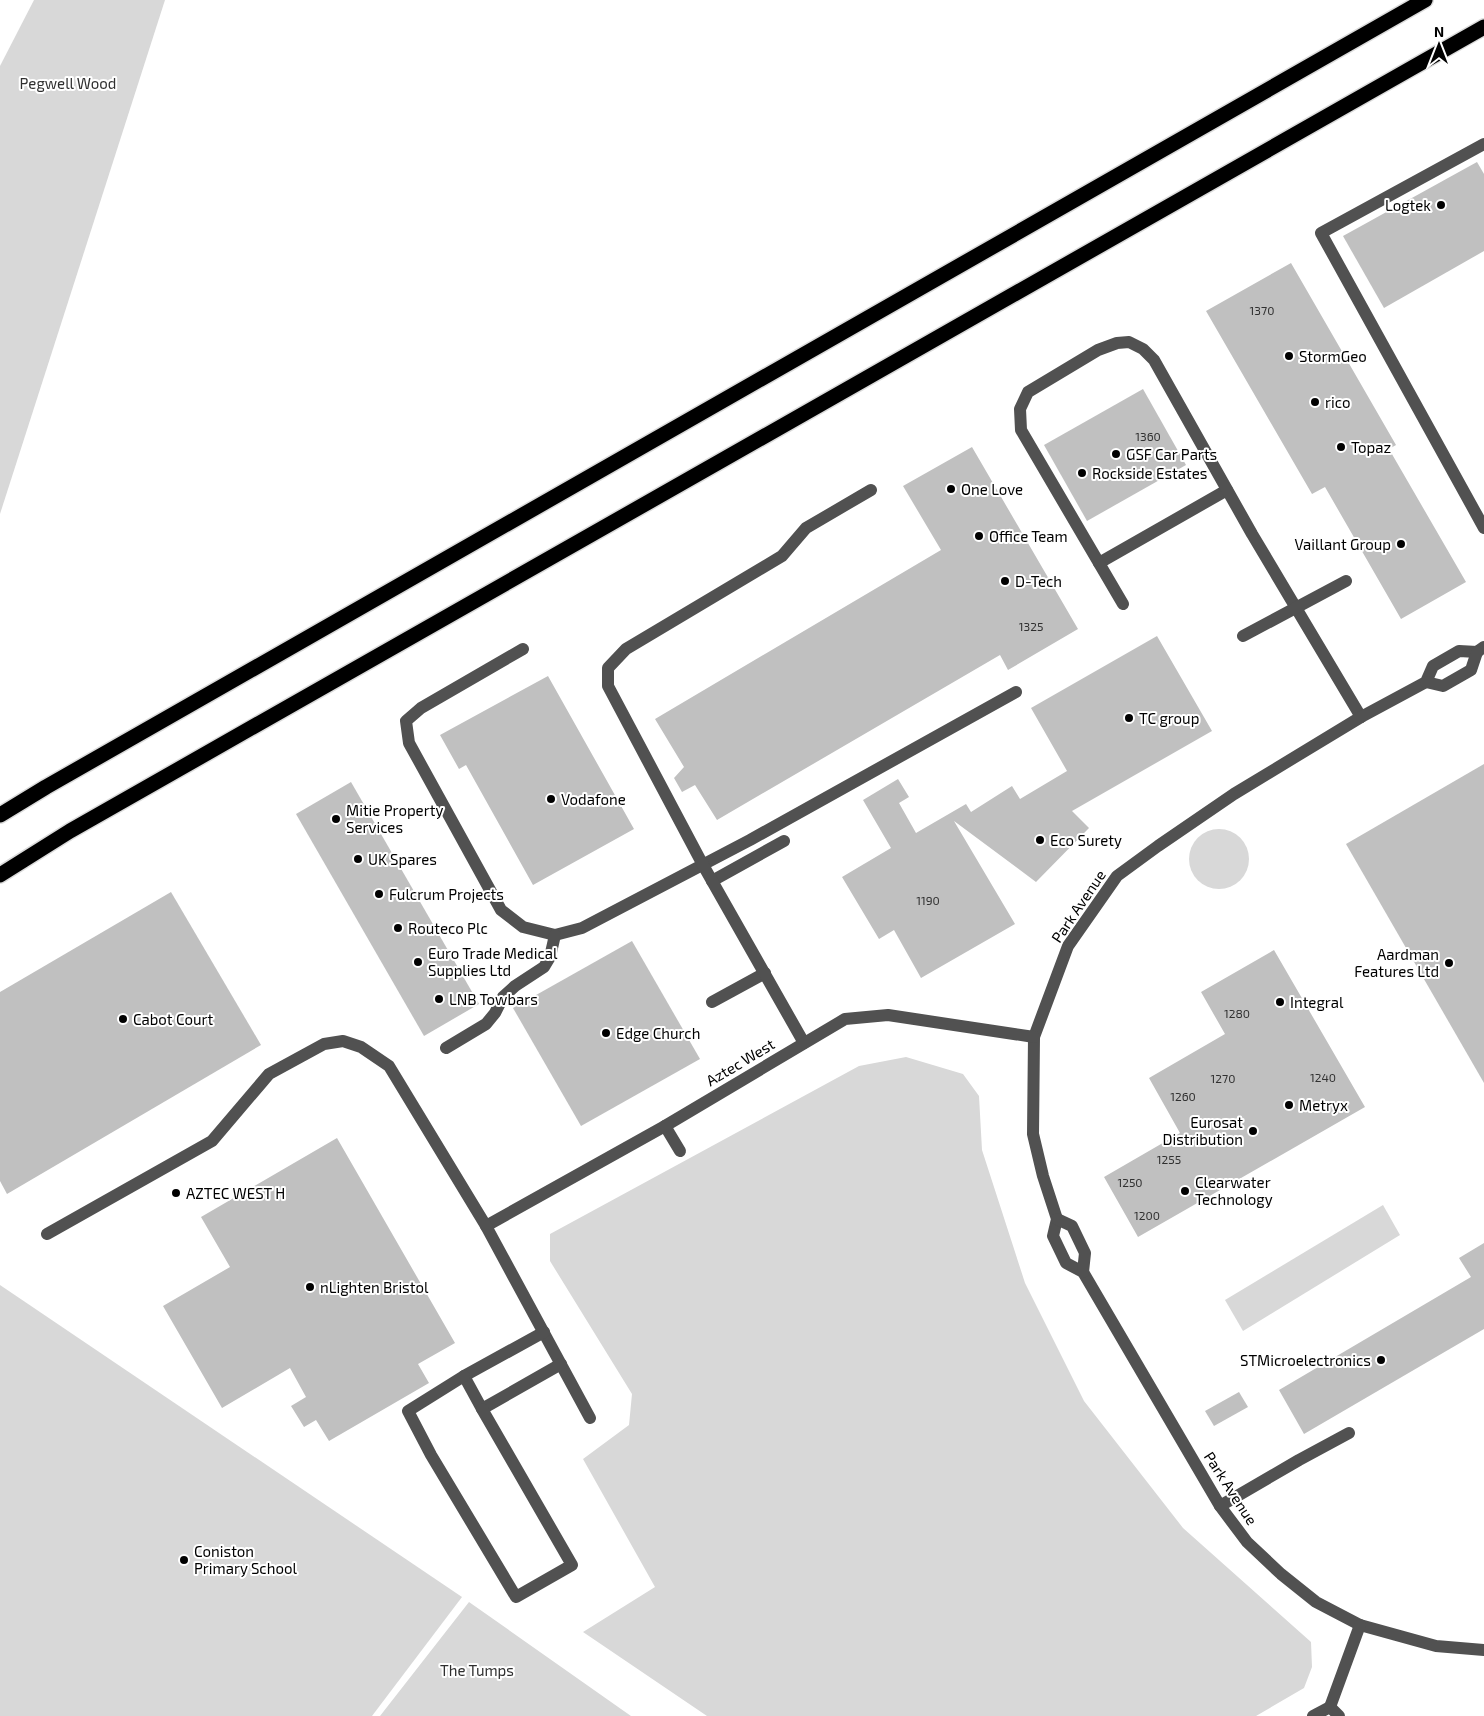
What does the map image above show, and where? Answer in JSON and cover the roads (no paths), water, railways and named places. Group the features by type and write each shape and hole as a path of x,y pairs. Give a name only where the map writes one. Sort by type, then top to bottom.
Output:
{"highway":[{"path":"0,815 1425,0"},
{"path":"0,875 70,831 1484,27"}],"street":[{"path":"1484,144 1321,233 1484,528"},
{"path":"1123,604 1021,430 1020,409 1028,392 1098,350 1118,343 1129,342 1143,349 1154,360 1227,490 1360,718"},
{"path":"804,1043 703,865 608,686 608,668 626,649 782,556 806,528 871,490"},
{"path":"1099,563 1227,490"},
{"path":"1244,636 1346,581"},
{"path":"522,649 420,708 406,721 409,744 501,910 523,927 555,934 582,928 703,865 1016,692"},
{"name":"Park Avenue","path":"1426,682 1443,686 1471,670 1480,649 1459,650 1433,666 1426,682 1360,718 1234,794 1117,876 1068,946 1034,1037 1033,1134 1043,1176 1058,1219 1053,1236 1066,1263 1083,1272 1220,1506 1247,1542 1281,1574 1316,1602 1360,1625 1436,1646 1484,1650"},
{"path":"712,881 784,841"},
{"path":"446,1048 486,1024 495,1013 503,997 544,968 550,957 555,934"},
{"path":"712,1002 765,973"},
{"name":"Aztec West","path":"486,1226 665,1126 845,1019 888,1015 1034,1037"},
{"path":"47,1234 212,1140 269,1074 324,1044 343,1041 361,1047 389,1066 486,1226 590,1418"},
{"path":"665,1126 680,1151"},
{"name":"Park Avenue","path":"1058,1219 1072,1226 1085,1253 1083,1272"},
{"path":"464,1376 572,1565 516,1597 431,1455 408,1411 464,1376 544,1332"},
{"path":"482,1409 561,1364"},
{"path":"1220,1506 1349,1433"},
{"path":"1313,1716 1334,1712 1360,1625"}],"place":[{"name":"Logtek","path":"1441,205"},
{"name":"StormGeo","path":"1289,356"},
{"name":"rico","path":"1315,402"},
{"name":"Topaz","path":"1341,447"},
{"name":"GSF Car Parts","path":"1116,454"},
{"name":"Rockside Estates","path":"1082,473"},
{"name":"One Love","path":"951,489"},
{"name":"Office Team","path":"979,536"},
{"name":"Vaillant Group","path":"1401,544"},
{"name":"D-Tech","path":"1005,581"},
{"name":"TC group","path":"1129,718"},
{"name":"Vodafone","path":"551,799"},
{"name":"Mitie Property Services","path":"336,819"},
{"name":"Eco Surety","path":"1040,840"},
{"name":"UK Spares","path":"358,859"},
{"name":"Fulcrum Projects","path":"379,894"},
{"name":"Routeco Plc","path":"398,928"},
{"name":"Euro Trade Medical Supplies Ltd","path":"418,962"},
{"name":"Aardman Features Ltd","path":"1449,963"},
{"name":"LNB Towbars","path":"439,999"},
{"name":"Integral","path":"1280,1002"},
{"name":"Cabot Court","path":"123,1019"},
{"name":"Edge Church","path":"606,1033"},
{"name":"Metryx","path":"1289,1105"},
{"name":"Eurosat Distribution","path":"1253,1131"},
{"name":"Clearwater Technology","path":"1185,1191"},
{"name":"AZTEC WEST H","path":"176,1193"},
{"name":"nLighten Bristol","path":"310,1287"},
{"name":"STMicroelectronics","path":"1381,1360"},
{"name":"Coniston Primary School","path":"184,1560"}],"park label":[{"name":"Pegwell Wood","path":"68,83"},
{"name":"The Tumps","path":"477,1670"}]}
